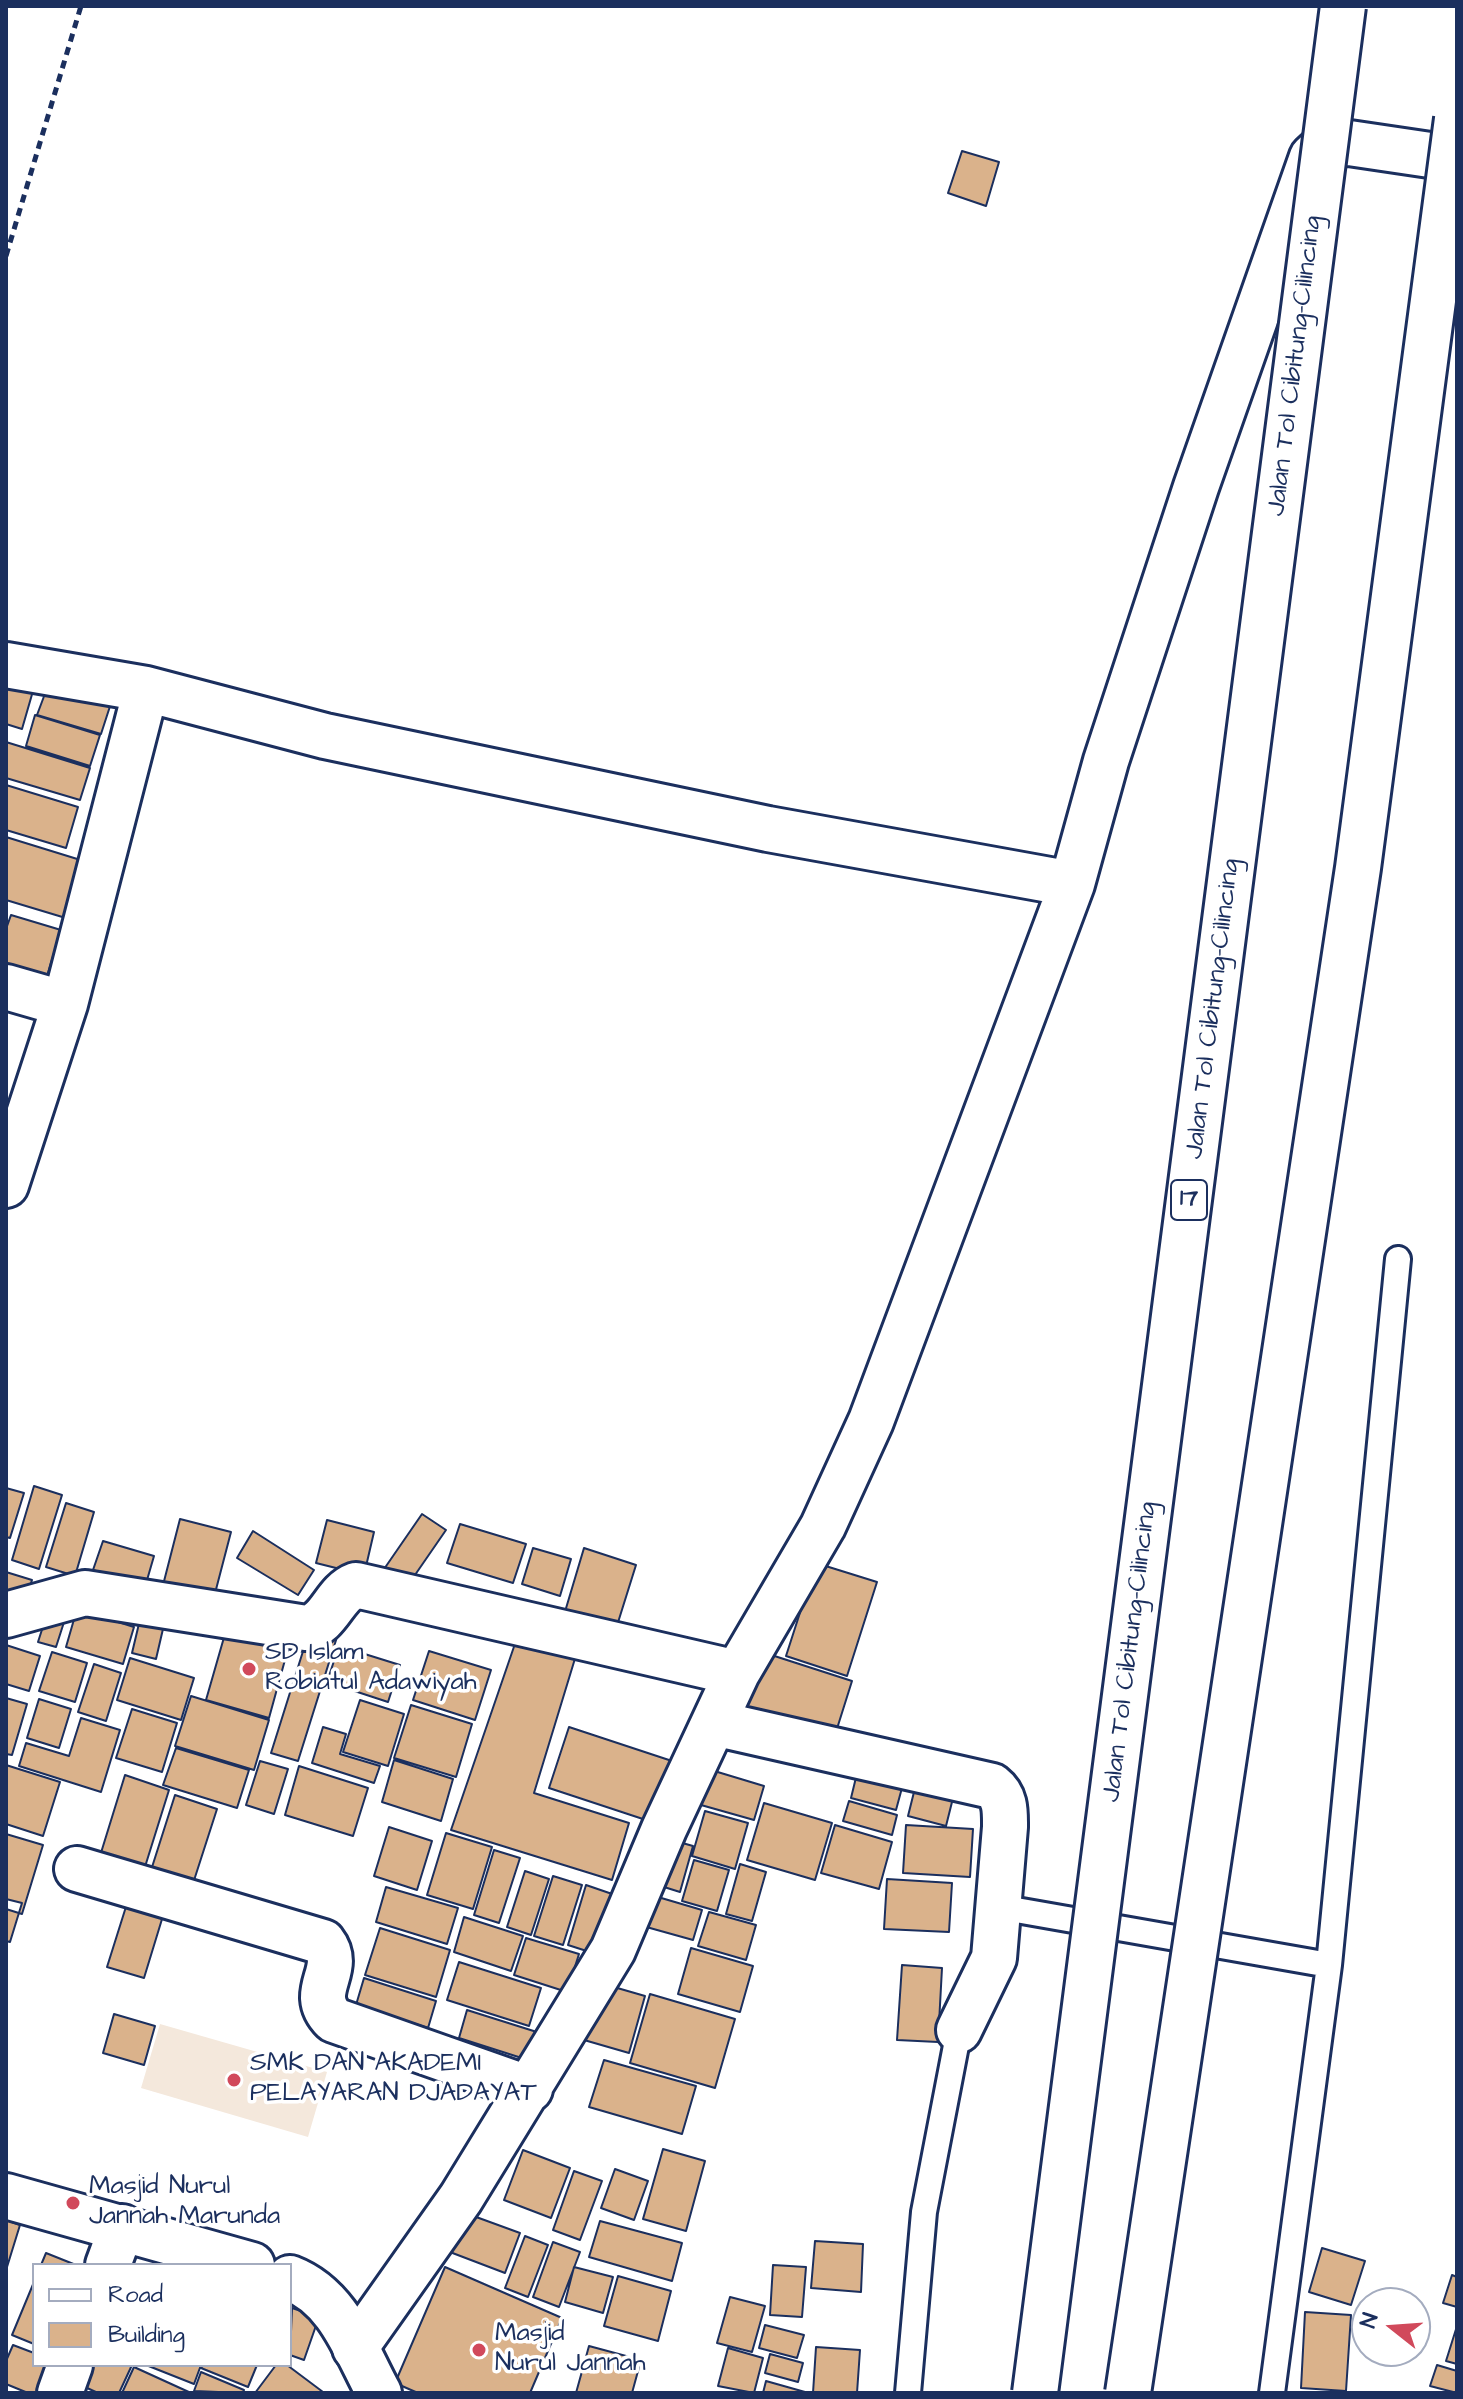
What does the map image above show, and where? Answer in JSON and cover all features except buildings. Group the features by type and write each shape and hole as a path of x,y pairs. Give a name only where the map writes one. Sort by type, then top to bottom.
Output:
{"main road":[{"name":"Jalan Tol Cibitung–Cilincing","path":"1035,2393 1343,6"},
{"path":"1128,2393 1358,868 1457,119"},
{"path":"355,2348 461,2198 613,1950 737,1673 823,1526 871,1421 1072,884 1106,761 1191,501 1312,157 1326,144 1349,143 1457,159"},
{"path":"6,665 146,689 325,736 768,829 1072,884"},
{"path":"6,1185 65,1004 146,689"},
{"path":"6,987 65,1004"},
{"path":"6,1615 85,1593 306,1628 321,1621 346,1590 356,1585 737,1673"},
{"path":"714,1723 992,1786 999,1791 1005,1807 999,1907 990,1971 975,1992 959,2030"},
{"path":"77,1869 323,1942 330,1951 330,1965 321,1996 326,2012 334,2020 530,2089"},
{"path":"6,2196 115,2246 238,2263"},
{"path":"292,2279 316,2289 335,2311 379,2393"},
{"path":"60,2393 69,2367"}],"lane":[{"path":"1272,2393 1329,1965 1398,1259"},
{"path":"999,1907 1329,1965"},
{"path":"908,2393 924,2212 959,2030"}],"path":[{"path":"6,256 81,6"}],"shaded area":[{"name":"SMK DAN AKADEMI PELAYARAN DJADAYAT","path":"160,2024 327,2072 308,2137 141,2088"}],"place":[{"name":"SD Islam Robiatul Adawiyah","path":"249,1669"},
{"name":"SMK DAN AKADEMI PELAYARAN DJADAYAT","path":"234,2080"},
{"name":"Masjid Nurul Jannah Marunda","path":"73,2203"},
{"name":"Masjid Nurul Jannah","path":"479,2350"}]}
